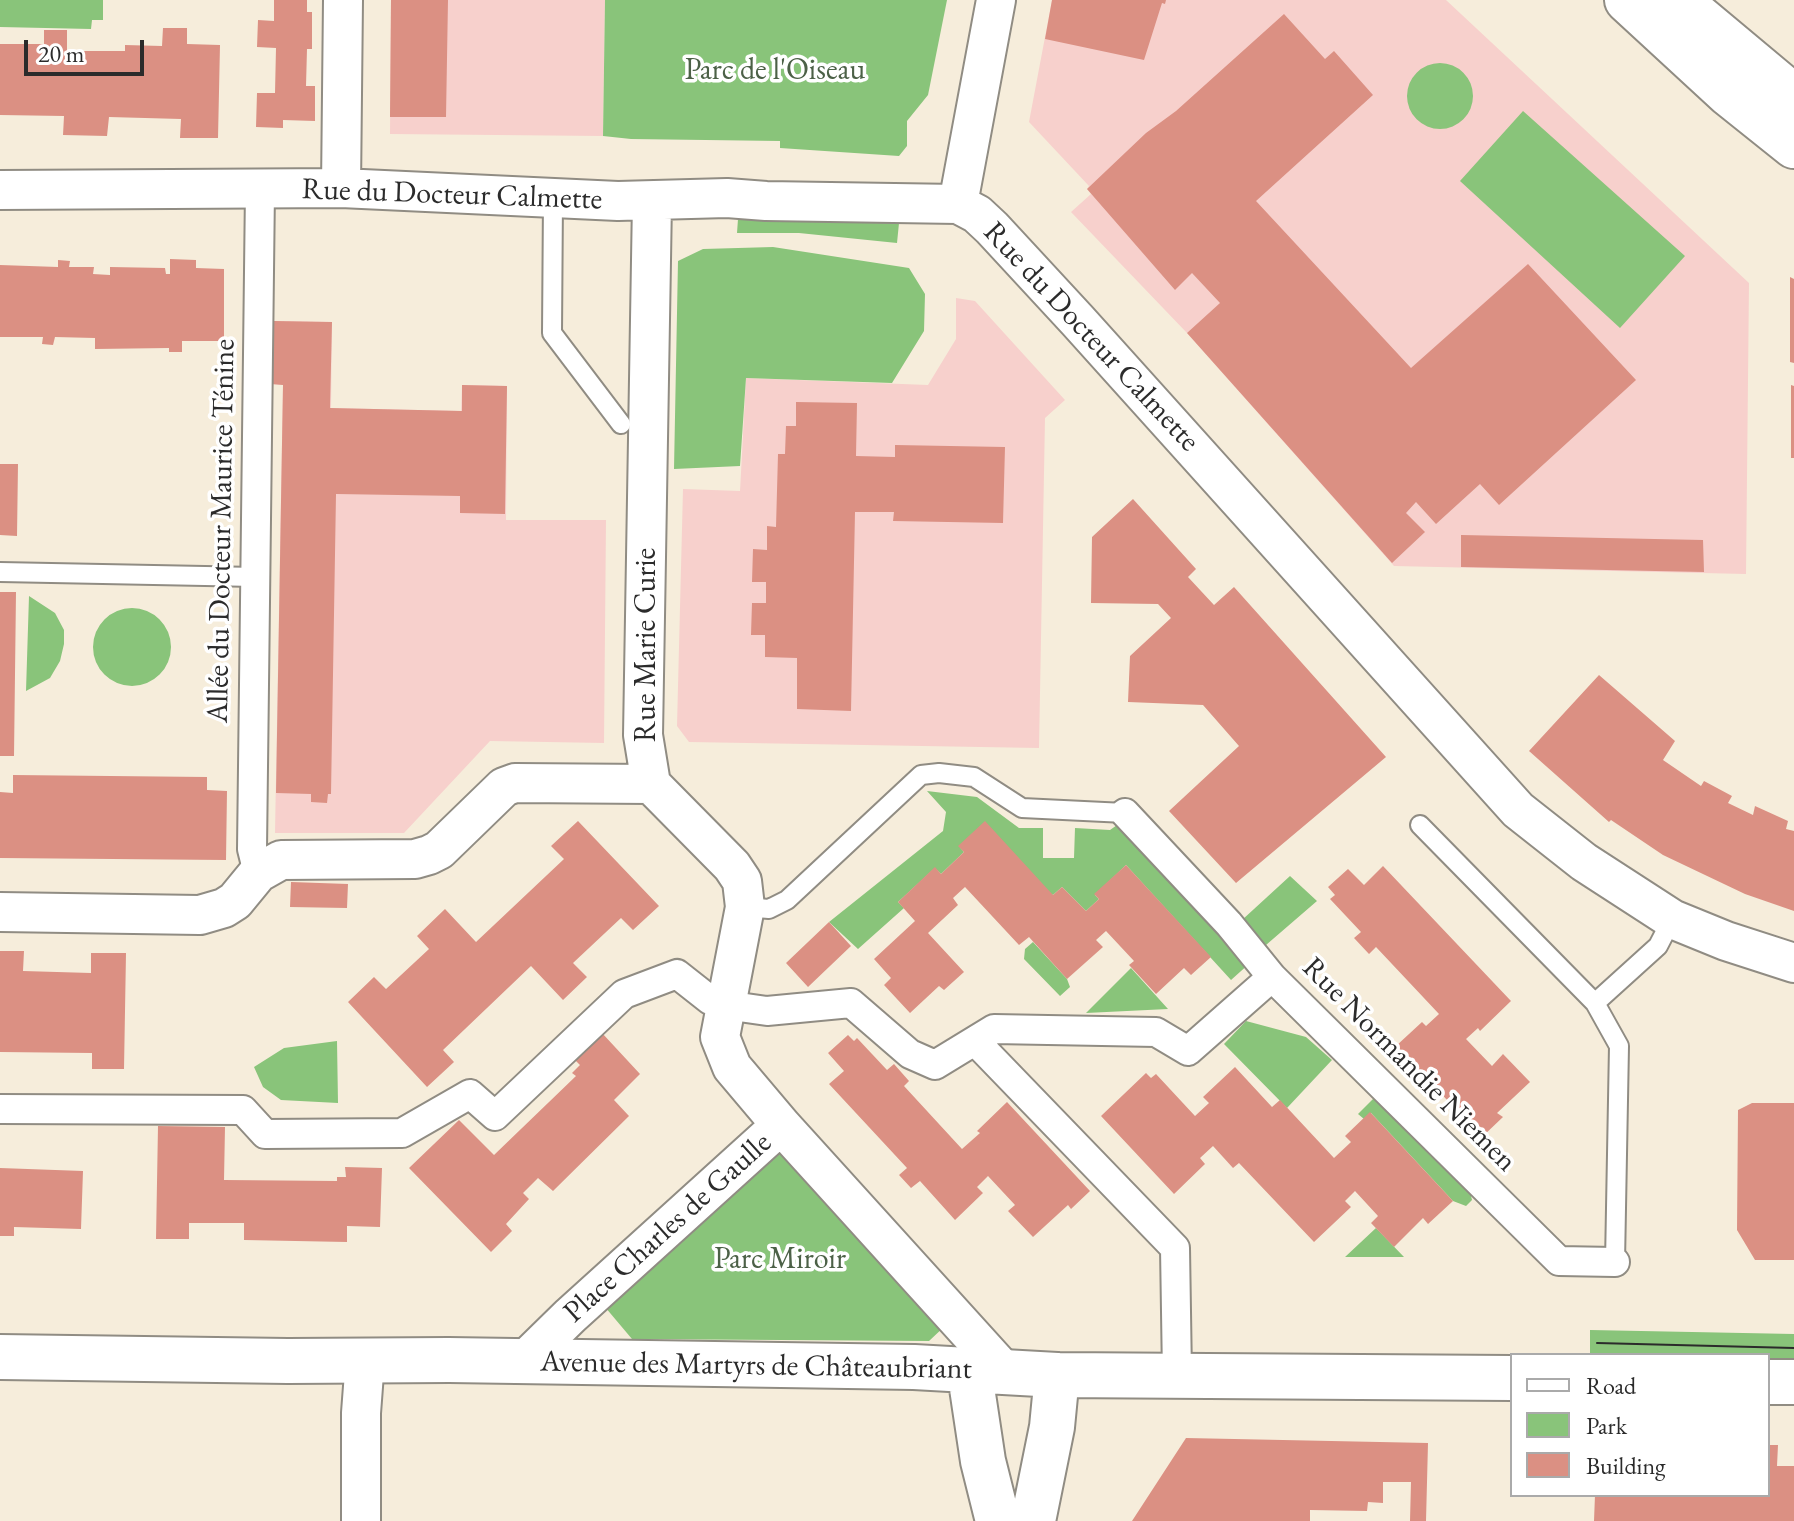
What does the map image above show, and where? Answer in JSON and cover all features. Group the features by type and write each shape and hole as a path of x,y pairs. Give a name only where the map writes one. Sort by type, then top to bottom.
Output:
{"street":[{"path":"341,188 343,0"},
{"path":"958,204 996,0"},
{"path":"1627,0 1729,94 1794,146"},
{"path":"1678,0 1794,97"},
{"name":"Rue du Docteur Calmette","path":"0,190 341,188 553,199 652,201 727,198 958,204 977,214 992,228 1078,321 1518,810 1584,862 1672,919 1794,963"},
{"name":"Allée du Docteur Maurice Ténine","path":"258,873 252,849 260,189"},
{"name":"Rue Marie Curie","path":"652,201 643,735 651,784 738,873 745,891 745,907 720,1037 726,1057 781,1125"},
{"path":"0,912 200,915 224,908 235,901 258,873 272,863 294,858 415,859 429,855 439,850 504,787 515,783 651,784"},
{"path":"1125,813 1229,924 1272,977"},
{"name":"Rue Normandie Niemen","path":"0,1109 243,1110 265,1134 402,1133 470,1094 495,1116 624,994 677,974 710,1000 725,1005 767,1011 851,1003 910,1054 935,1065 994,1029 1156,1032 1188,1051 1272,977 1559,1261 1615,1262"},
{"path":"975,1041 1175,1248 1177,1375"},
{"name":"Place Charles de Gaulle","path":"523,1362 781,1125 987,1370"},
{"name":"Avenue des Martyrs de Châteaubriant","path":"0,1357 523,1362 987,1370 1057,1375 1510,1378"},
{"path":"361,1521 361,1413 365,1360"},
{"path":"987,1370 983,1461 998,1521"},
{"path":"1033,1521 1052,1427 1057,1375"},
{"path":"1770,1382 1794,1382"}],"lane":[{"path":"553,199 552,333 621,424"},
{"path":"0,572 256,577"},
{"path":"745,907 769,909 787,900 921,775 939,773 974,777 1022,808 1125,813"},
{"path":"1420,825 1595,1003 1619,1046 1615,1262"},
{"path":"1595,1003 1658,946 1672,919"}],"shaded area":[{"path":"391,0 605,0 603,136 390,134"},
{"path":"1052,0 1446,0 1749,283 1746,574 1394,566 1187,333 1071,212 1091,194 1087,189 1089,186 1029,122"},
{"path":"956,298 975,301 1065,400 1045,418 1039,748 689,742 677,726 683,489 740,491 746,378 928,385 956,339"},
{"path":"274,321 332,322 331,408 461,411 462,385 507,386 506,520 606,520 604,743 490,741 404,833 275,833 283,385 271,384"}],"green space":[{"path":"0,0 103,0 103,20 92,20 91,29 0,27"},
{"name":"Parc de l'Oiseau","path":"605,0 947,0 928,95 907,121 907,146 899,156 780,148 780,141 603,136"},
{"path":"1440,63 1463,73 1473,96 1463,119 1440,129 1417,119 1407,96 1417,73"},
{"path":"1523,111 1685,256 1620,328 1460,181"},
{"path":"738,219 899,223 897,243 799,233 737,233"},
{"path":"773,247 909,268 925,294 924,331 892,383 746,378 740,466 674,469 678,261 703,249"},
{"path":"29,596 55,613 64,630 64,644 60,661 50,678 26,691"},
{"path":"132,608 147,611 160,619 168,632 171,647 168,662 160,675 147,683 132,686 117,683 104,675 96,662 93,647 96,632 104,619 117,611"},
{"path":"927,791 977,797 1019,828 1043,828 1043,858 1074,858 1075,828 1110,830 1120,823 1250,963 1231,980 1126,865 1095,895 1099,899 1086,911 1062,887 1053,895 959,846 964,852 941,874 935,868 898,902 904,908 858,949 829,922 943,831 946,812"},
{"path":"1290,876 1317,901 1266,945 1242,920"},
{"path":"1033,942 1067,979 1070,987 1060,996 1024,959 1025,949"},
{"path":"1131,968 1168,1009 1086,1013"},
{"path":"1246,1021 1306,1037 1332,1060 1287,1108 1224,1044"},
{"path":"337,1041 338,1103 281,1100 263,1087 254,1067 284,1048"},
{"path":"1375,1097 1469,1187 1472,1200 1466,1206 1453,1201 1371,1113 1364,1119 1358,1114"},
{"name":"Parc Miroir","path":"785,1146 945,1326 929,1341 632,1339 605,1307"},
{"path":"1376,1228 1404,1257 1345,1257"},
{"path":"1590,1330 1794,1334 1794,1365 1770,1364 1770,1353 1590,1353"}],"building":[{"path":"274,0 307,0 307,12 312,12 312,49 307,49 306,86 315,86 315,121 283,120 283,128 256,127 257,93 275,93 276,48 257,47 258,20 274,21"},
{"path":"391,0 448,0 446,117 390,117"},
{"path":"1052,0 1166,0 1165,4 1162,3 1144,60 1045,39"},
{"path":"1284,14 1325,59 1334,51 1373,95 1256,201 1411,368 1528,264 1636,380 1499,505 1480,484 1436,524 1416,502 1406,513 1425,532 1392,563 1187,333 1220,303 1192,273 1175,290 1087,189 1146,133 1176,111"},
{"path":"163,28 187,28 187,44 220,45 218,138 180,138 181,119 109,117 107,136 63,135 64,116 0,115 0,44 44,44 44,30 67,30 67,51 125,51 125,45 162,46"},
{"path":"170,259 196,260 196,268 224,269 224,341 182,341 182,352 169,352 169,348 95,349 95,338 55,337 53,345 42,344 43,337 0,337 0,265 58,267 58,260 70,261 69,267 94,267 93,274 110,275 110,267 165,268 166,274 170,274"},
{"path":"1790,277 1794,279 1794,363 1790,362"},
{"path":"274,321 332,322 330,408 462,411 462,385 507,386 505,514 460,513 460,496 336,494 331,794 328,794 327,803 311,802 311,794 276,793 283,385 271,384"},
{"path":"1791,385 1794,386 1794,458 1791,458"},
{"path":"796,402 857,403 856,456 895,457 895,445 1005,447 1003,523 893,521 894,512 855,512 851,711 797,709 797,658 765,657 765,635 751,635 752,603 766,603 766,582 752,582 753,549 767,550 767,526 776,527 778,454 785,454 786,426 796,426"},
{"path":"0,464 18,464 17,536 0,535"},
{"path":"1133,499 1196,569 1188,577 1214,605 1234,587 1386,757 1236,883 1169,811 1239,746 1203,705 1128,702 1130,656 1171,618 1158,604 1091,603 1092,537"},
{"path":"1461,535 1703,540 1704,572 1461,567"},
{"path":"0,592 16,592 14,756 0,756"},
{"path":"1599,675 1675,741 1663,760 1701,786 1704,781 1732,796 1728,803 1753,815 1755,806 1788,821 1786,829 1794,831 1794,911 1745,894 1663,855 1611,820 1609,822 1529,751"},
{"path":"13,775 207,777 207,790 227,791 226,860 0,858 0,792 13,793"},
{"path":"578,821 659,906 633,930 621,918 573,963 587,977 563,1000 531,966 443,1050 454,1062 427,1087 348,1002 374,977 386,989 429,949 417,936 445,909 476,942 564,859 551,846"},
{"path":"985,821 1053,895 1062,887 1086,911 1099,899 1094,894 1126,865 1211,957 1191,975 1184,968 1156,994 1129,965 1134,961 1106,931 1096,940 1103,947 1067,979 1029,937 1019,945 965,887 953,898 958,905 928,933 964,972 944,990 939,986 910,1013 884,985 891,978 874,959 915,921 898,902 935,867 941,874 964,852 958,846"},
{"path":"1383,866 1511,1001 1480,1031 1478,1028 1466,1039 1492,1066 1503,1054 1530,1082 1497,1113 1503,1117 1482,1137 1396,1046 1422,1022 1426,1026 1439,1014 1376,947 1369,954 1354,938 1361,932 1330,899 1335,895 1328,887 1348,869 1364,885"},
{"path":"291,882 348,884 347,908 290,907"},
{"path":"829,922 851,946 808,987 786,963"},
{"path":"0,951 24,951 23,971 91,973 91,953 126,953 124,1069 92,1069 92,1053 0,1052"},
{"path":"602,1033 640,1074 614,1100 629,1116 553,1191 538,1178 523,1193 529,1199 506,1224 512,1231 491,1252 409,1168 459,1120 494,1155 576,1076 572,1073 580,1065 574,1059"},
{"path":"848,1035 854,1041 857,1038 887,1070 894,1064 909,1081 904,1086 962,1149 1007,1102 1090,1191 1071,1209 1068,1205 1033,1237 1008,1211 1015,1205 988,1176 977,1187 983,1193 955,1220 920,1181 911,1188 899,1175 907,1168 829,1084 844,1071 828,1053"},
{"path":"1235,1067 1272,1107 1280,1100 1334,1158 1351,1142 1345,1136 1370,1112 1453,1201 1428,1224 1423,1218 1394,1247 1371,1223 1378,1216 1355,1191 1345,1201 1351,1207 1314,1242 1239,1163 1233,1168 1213,1146 1200,1158 1205,1164 1174,1194 1101,1116 1146,1073 1151,1078 1156,1074 1195,1116 1209,1103 1203,1097"},
{"path":"1752,1103 1794,1103 1794,1260 1755,1260 1737,1230 1738,1110"},
{"path":"158,1126 225,1127 224,1180 337,1181 337,1177 346,1177 345,1167 382,1168 380,1227 347,1226 347,1242 244,1240 244,1223 189,1223 189,1239 156,1239"},
{"path":"0,1168 83,1171 81,1229 14,1227 14,1236 0,1236"},
{"path":"1186,1438 1428,1443 1426,1521 1410,1521 1411,1482 1383,1482 1383,1503 1368,1502 1367,1511 1310,1510 1310,1521 1132,1521"},
{"path":"1770,1445 1778,1445 1777,1466 1794,1466 1794,1521 1594,1521 1595,1497 1770,1497"}],"tram line":[{"path":"1597,1343 1794,1348"}]}
